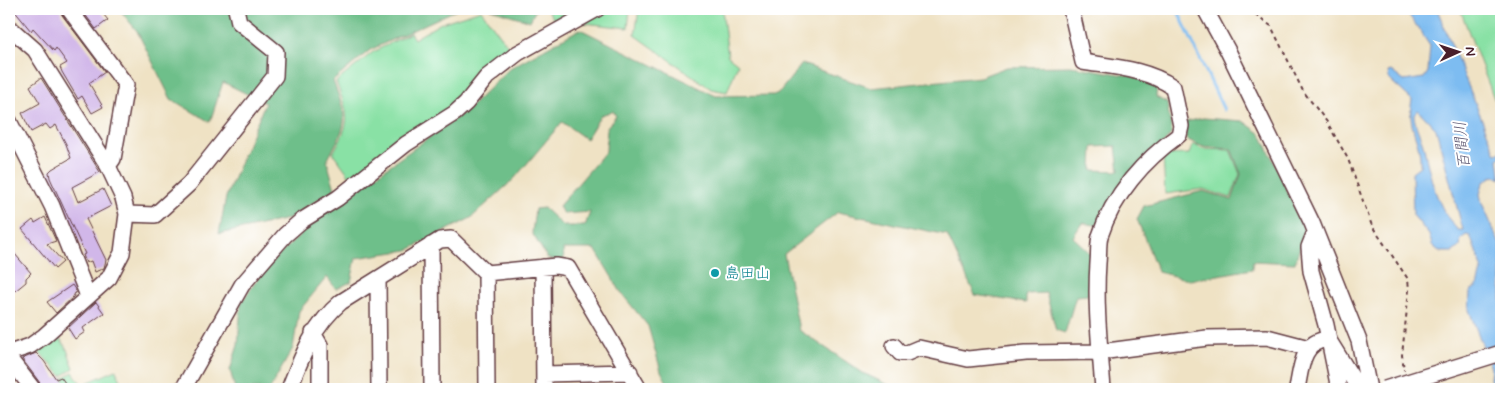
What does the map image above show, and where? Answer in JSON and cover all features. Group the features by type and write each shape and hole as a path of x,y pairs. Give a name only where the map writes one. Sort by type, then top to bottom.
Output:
{"street":[{"path":"69,9 126,85 113,159 108,166"},
{"path":"126,214 154,215 188,184 274,76 276,52 239,22 236,9"},
{"path":"183,389 242,285 285,235 301,220 338,198 406,144 455,113 466,103 487,77 518,53 597,9"},
{"path":"1071,9 1083,62 1146,74 1164,81 1173,87 1181,126 1179,135 1165,145 1136,174 1114,205 1100,238 1097,278 1102,389"},
{"path":"1205,9 1228,51 1315,232 1359,341 1369,389"},
{"path":"9,27 35,50 108,166 123,198 126,214 122,253 109,278 30,346 9,353"},
{"path":"9,121 52,206 88,296"},
{"path":"1315,232 1308,246 1311,271 1339,389"},
{"path":"289,389 313,333 328,313 341,302 431,245 440,240 451,239 486,273 487,389"},
{"path":"431,245 432,389"},
{"path":"486,273 561,266 572,274 639,389"},
{"path":"543,267 544,382 630,372"},
{"path":"378,279 379,389"},
{"path":"313,333 320,345 320,389"},
{"path":"894,346 900,353 907,353 919,348 968,359 1026,353 1100,352 1143,345 1217,338 1267,337 1309,348"},
{"path":"1297,389 1302,362 1309,348 1320,340 1328,339"},
{"path":"1328,339 1358,389"},
{"path":"1385,389 1501,353"},
{"path":"9,358 33,389"}],"path":[{"path":"1249,9 1271,26 1303,91 1327,122 1348,160 1372,226 1408,279 1409,290 1402,355 1405,372"}],"green space":[{"path":"119,9 458,9 370,50 333,81 344,115 342,130 327,161 335,189 288,219 219,234 226,197 265,103 223,82 210,122 171,99 137,31"},
{"path":"491,9 536,9 530,21"},
{"path":"547,9 588,9 559,27"},
{"path":"605,9 630,9 628,28 584,23"},
{"path":"639,9 722,9 728,56 738,64 727,92 711,89 635,35"},
{"path":"1460,9 1501,9 1501,117"},
{"path":"481,10 512,51 458,102 352,179 333,153 346,125 346,111 336,82 373,52 410,33 414,39 441,23"},
{"path":"580,29 716,96 777,95 802,64 871,88 980,77 1007,67 1071,66 1131,76 1157,84 1156,97 1167,103 1172,133 1100,222 1095,225 1082,223 1073,237 1090,253 1088,295 1076,296 1065,333 1056,330 1046,293 1026,294 1026,303 975,295 947,235 838,212 784,254 799,330 863,373 897,389 682,389 677,385 669,386 661,371 648,326 622,294 595,249 563,249 564,261 548,259 532,233 535,209 544,208 563,226 585,226 590,212 563,214 559,206 606,151 607,127 616,116 613,111 601,115 586,139 562,122 514,179 471,218 408,250 356,258 351,282 336,289 327,277 299,311 293,348 270,389 235,389 230,370 238,345 241,303 259,277 322,214 466,111 510,68","holes":["1116,146 1119,171 1092,170 1093,147"]},
{"path":"1203,118 1243,121 1261,134 1303,224 1304,234 1295,263 1253,261 1252,269 1190,280 1158,272 1137,219 1144,206 1203,191 1232,200 1241,174 1231,149 1203,147 1186,139 1185,122"},
{"path":"1193,144 1202,149 1230,150 1240,174 1231,198 1203,189 1165,194 1163,155 1189,154"},
{"path":"56,333 66,347 74,368 62,376 36,349"},
{"path":"116,370 125,389 69,389 63,378 73,372 82,385"}],"water":[{"name":"百間川","path":"1400,9 1437,9 1496,154 1501,152 1501,157 1498,159 1501,179 1496,176 1491,177 1483,183 1480,194 1501,247 1501,389 1493,389 1490,379 1491,368 1469,310 1470,292 1477,286 1482,267 1470,236 1466,235 1461,239 1460,246 1453,252 1440,252 1432,245 1429,235 1413,215 1412,172 1420,166 1420,157 1412,126 1412,100 1389,79 1388,72 1391,71 1404,81 1424,78 1428,72 1430,46 1412,19","holes":["1418,110 1436,129 1463,230 1458,230 1451,222 1435,192 1414,115"]}],"building":[{"path":"13,9 60,9 62,15 105,72 89,83 103,107 92,113 82,96 78,99 60,67 67,63 56,48 54,51 33,28 31,31"},
{"path":"81,9 99,9 108,20 96,29"},
{"path":"41,78 100,172 72,187 78,202 103,189 111,206 86,219 106,260 104,268 95,272 91,261 86,263 83,255 85,254 50,178 49,172 52,169 71,158 66,144 56,125 50,129 46,124 31,132 22,113 40,103 30,86"},
{"path":"45,217 56,241 47,244 63,262 55,269 22,229 33,220 35,223"},
{"path":"9,247 31,273 26,278 26,282 15,291 9,284"},
{"path":"72,285 76,291 73,297 56,313 47,302"},
{"path":"96,302 104,313 83,328 85,332 75,339 68,328"},
{"path":"36,353 56,379 61,377 69,389 42,389 40,383 22,359"}],"waterway":[{"path":"1177,9 1224,110"}],"place":[{"name":"島田山","path":"715,273"}]}
